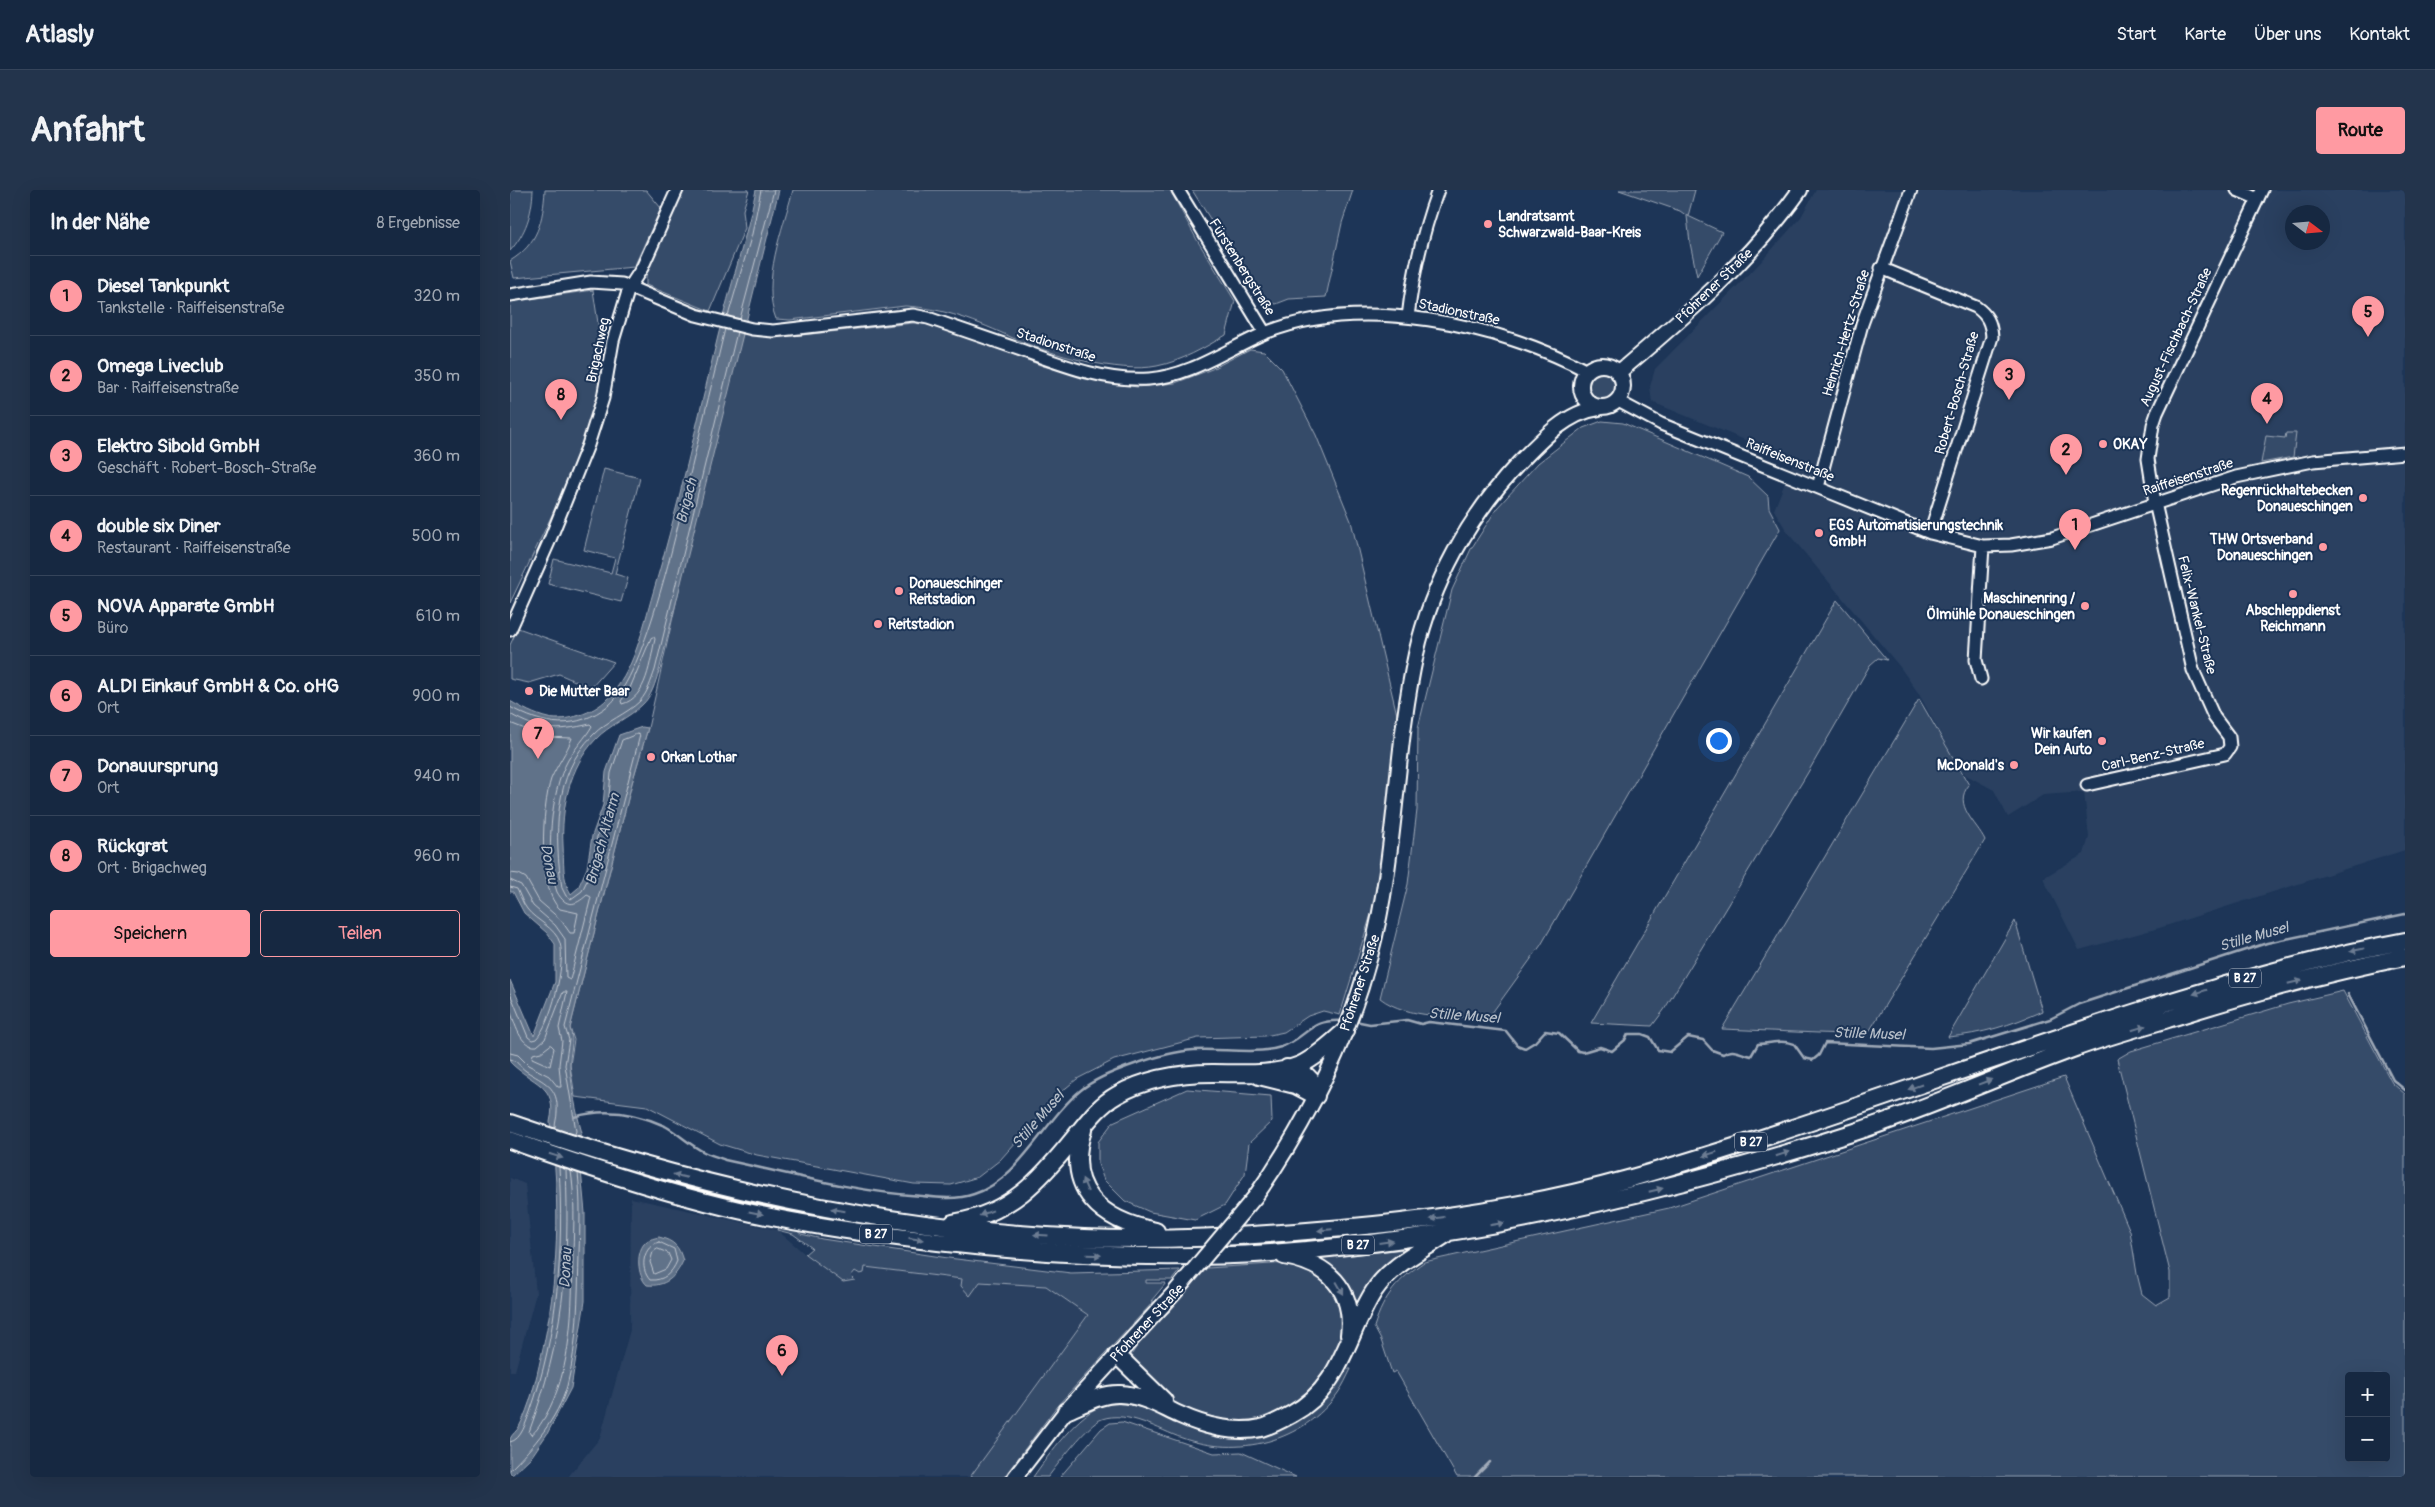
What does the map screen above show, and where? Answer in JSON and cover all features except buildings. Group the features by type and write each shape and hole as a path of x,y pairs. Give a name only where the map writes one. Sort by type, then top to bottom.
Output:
{"highway":[{"name":"B 27","path":"510,1124 623,1161 761,1195 931,1225 1089,1238 1203,1238 1374,1226 1448,1216 1537,1200 1623,1180 1849,1110 2088,1028 2249,977 2357,950 2405,941"},
{"name":"B 27","path":"510,1140 708,1203 774,1217 913,1239 986,1248 1081,1254 1191,1256 1268,1253 1351,1246 1537,1217 1625,1198 1743,1166 1860,1131 2079,1046 2251,993 2358,966 2405,957"},
{"path":"931,1225 958,1222 978,1217 1020,1196 1050,1168 1104,1103 1117,1095 1147,1083 1189,1075 1246,1074 1287,1068 1310,1060 1345,1031"},
{"path":"1246,1074 1280,1080 1316,1096 1315,1084 1310,1078 1301,1072 1287,1068"},
{"path":"1086,1124 1079,1149 1079,1166 1086,1190 1098,1205 1111,1216 1126,1224 1203,1238"},
{"path":"1115,1357 1116,1372 1153,1401 1181,1416 1215,1427 1240,1430 1261,1428 1280,1421 1305,1407 1325,1388 1375,1290 1389,1273 1449,1232"},
{"path":"1268,1253 1301,1259 1318,1266 1335,1280 1345,1297 1350,1314 1347,1347"},
{"path":"1115,1357 1181,1416"},
{"path":"1066,1411 1095,1399 1119,1394 1153,1401"}],"main road":[{"name":"Pfohrener Straße","path":"1618,373 1716,288 1750,253 1800,190"},
{"path":"1599,365 1613,368 1618,373 1623,385 1618,401 1607,407 1599,408 1587,402 1580,390 1582,377 1587,371 1599,365"},
{"name":"Pfohrener Straße","path":"1558,426 1580,390"},
{"name":"Pfohrener Straße","path":"1014,1477 1066,1411 1176,1292 1255,1198 1283,1155 1316,1096 1345,1031 1376,937 1386,889 1408,699 1417,653 1430,609 1459,545 1482,507 1520,461 1558,426 1588,409 1599,408"}],"street":[{"name":"Brigachweg","path":"510,630 553,533 588,445 603,398 613,341 629,288 642,268 677,190"},
{"name":"Fürstenbergstraße","path":"1178,190 1265,334"},
{"path":"1408,317 1421,243 1438,190"},
{"name":"Heinrich-Hertz-Straße","path":"1818,487 1862,324 1911,190"},
{"path":"2237,190 2260,195"},
{"name":"August-Fischbach-Straße","path":"2155,504 2148,459 2155,419 2260,195"},
{"name":"Robert-Bosch-Straße","path":"1881,268 1976,307 1986,314 1992,326 1992,336 1930,533"},
{"name":"Stadionstraße","path":"510,295 591,282 622,284 676,308 706,318 752,329 794,330 913,315 928,318 1082,372 1149,379 1173,375 1265,334 1295,323 1323,318 1389,315 1408,317 1514,340 1587,371"},
{"name":"Raiffeisenstraße","path":"1618,401 1661,424 1930,533 1983,546 2011,545 2052,538 2236,477 2313,461 2405,453"},
{"name":"Felix-Wankel-Straße","path":"2155,504 2192,670 2214,717 2229,737 2230,747 2225,754"},
{"path":"1981,679 1976,660 1983,546"},
{"name":"Carl-Benz-Straße","path":"2087,786 2225,754"}],"shaded area":[{"path":"510,190 533,190 527,223 510,251"},
{"path":"545,190 646,190 661,208 634,267 514,278 510,261 527,247 537,231 543,212"},
{"path":"682,190 749,190 743,210 745,228 710,311 646,285 646,271"},
{"path":"793,190 1170,190 1197,240 1235,301 1226,335 1193,354 1166,364 1142,368 1104,365 1064,356 960,317 919,307 905,306 790,320 776,319 772,304 772,272 779,238"},
{"path":"1192,190 1353,190 1342,223 1326,297 1289,299 1276,304 1266,301 1253,280 1241,268"},
{"path":"1619,190 1695,190 1688,216 1722,232 1697,276 1687,216 1680,211"},
{"path":"1816,190 2405,190 2405,850 2159,928 2079,950 2043,878 2084,854 2089,837 2084,792 2043,795 2008,817 1994,790 1966,775 1953,757 1919,694 1900,667 1788,533 1774,510 1794,460 1652,402 1650,387 1655,369 1760,263 1801,217"},
{"path":"593,290 605,369 597,405 582,447 510,603 510,302"},
{"path":"913,323 939,326 1043,366 1103,382 1137,387 1175,383 1212,369 1250,349 1264,351 1282,369 1316,435 1351,521 1398,719 1384,861 1375,901 1340,1015 1323,1011 1308,1016 1284,1032 1265,1036 1198,1038 1114,1060 1077,1079 1061,1092 1000,1160 978,1177 951,1185 914,1184 757,1155 720,1144 647,1106 575,1097 570,1065 574,1040 570,1028 632,783 648,728 690,541 742,333 774,338"},
{"path":"1602,369 1609,370 1615,374 1619,380 1619,394 1615,400 1609,404 1602,405 1595,404 1589,400 1585,394 1584,387 1585,380 1589,374 1595,370"},
{"path":"1602,421 1623,423 1748,477 1768,496 1769,508 1780,529 1541,945 1489,1017 1432,1015 1404,1010 1380,998 1408,884 1417,810 1418,728 1452,590 1471,549 1497,508 1538,463 1583,428"},
{"path":"2286,433 2296,433 2293,457 2261,463 2266,436 2285,438"},
{"path":"604,469 640,478 615,574 628,578 621,602 548,584 554,559 611,573 615,558 584,550"},
{"path":"1837,600 1887,660 1878,658 1870,665 1807,774 1664,1010 1652,1026 1591,1023"},
{"path":"518,628 614,662 591,688 559,674 529,683 510,679 510,645"},
{"path":"1919,699 1969,785 1964,792 1964,807 1985,840 1867,1035 1722,1029"},
{"path":"2015,921 2042,1011 1996,1028 1973,1034 1948,1037"},
{"path":"2343,991 2392,1083 2405,1094 2405,1477 1457,1477 1396,1371 1392,1373 1381,1340 1374,1327 1382,1306 1393,1289 1424,1262 1669,1208 2064,1077 2130,1231 2142,1294 2156,1305 2170,1297 2170,1272 2117,1059 2131,1051 2288,1004"},
{"path":"1187,1089 1271,1096 1272,1121 1249,1143 1245,1174 1225,1205 1195,1220 1150,1212 1125,1201 1104,1180 1098,1164 1098,1142 1113,1122"},
{"path":"510,1178 525,1184 536,1293 515,1371 510,1371"},
{"path":"631,1198 777,1230 805,1254 854,1279 851,1277 855,1271 860,1274 865,1267 962,1279 965,1292 980,1282 1046,1286 1088,1315 970,1477 568,1477 600,1438 630,1330"},
{"path":"778,1227 796,1230 801,1234 822,1239 948,1258 1071,1273 1180,1270 1172,1280 1146,1280 1146,1283 1166,1283 1151,1301 1154,1301 1057,1406 1004,1477 970,1477 1088,1315 1046,1286 980,1282 970,1296 961,1286 962,1279 865,1267 864,1273 860,1274 855,1271 851,1276 855,1280 843,1282 805,1254 812,1248 793,1234 777,1230"},
{"path":"1414,1248 1356,1318 1314,1259"},
{"path":"1288,1263 1328,1279 1345,1311 1341,1348 1320,1385 1290,1409 1255,1422 1219,1422 1169,1403 1130,1357 1145,1333 1169,1312 1207,1268"},
{"path":"1347,1369 1351,1369 1342,1387 1324,1410 1307,1424 1288,1434 1268,1441 1247,1445 1203,1444 1133,1419 1112,1417 1102,1419 1089,1428 1048,1477 1033,1477 1075,1425 1095,1409 1105,1405 1130,1405 1141,1408 1187,1428 1220,1437 1242,1438 1263,1435 1303,1417 1320,1404"},
{"path":"1122,1422 1214,1453 1241,1452 1296,1477 1060,1477 1101,1429 1110,1423"}],"water":[{"path":"756,190 779,190 659,671 648,698 637,710 601,734 587,750 573,775 565,803 563,831 564,864 566,883 571,894 578,888 587,868 592,836 603,805 606,772 619,735 642,727 648,728 632,783 570,1028 572,1039 571,1075 582,1133 578,1138 585,1213 585,1301 571,1388 547,1434 532,1456 510,1477 510,1439 519,1427 529,1402 547,1328 555,1270 557,1211 550,1100 547,1092 541,1086 510,1062 510,980 534,1036 555,982 555,944 547,933 524,913 513,892 510,892 510,701 548,718 563,719 579,715 595,708 607,699 631,663 641,635 671,529"},
{"path":"659,1237 669,1240 675,1245 680,1251 683,1261 677,1272 669,1280 664,1283 647,1285 639,1269 639,1257 643,1245 647,1241"}],"waterway":[{"name":"Stille Musel","path":"1355,1021 1370,1024 1407,1020 1421,1024 1429,1022 1506,1031 1517,1045 1525,1048 1535,1042 1545,1031 1559,1033 1578,1051 1583,1052 1600,1047 1612,1051 1625,1040 1628,1034 1642,1034 1650,1037 1658,1050 1670,1052 1688,1037 1703,1040 1712,1050 1723,1054 1734,1051 1751,1056 1758,1044 1784,1042 1794,1044 1804,1058 1813,1060 1819,1055 1825,1043 1931,1048 1969,1044 2050,1019 2079,1004 2267,943 2405,914"},
{"path":"2348,994 2393,1080 2405,1090"},
{"name":"Stille Musel","path":"574,1117 608,1112 631,1115 665,1126 706,1153 725,1160 873,1191 948,1198 961,1197 990,1187 1005,1176 1031,1148 1068,1102 1081,1090 1104,1076 1151,1059 1194,1050 1261,1051 1281,1047 1323,1022 1345,1021"},
{"path":"1475,1477 1490,1462"}],"place":[{"name":"Landratsamt Schwarzwald-Baar-Kreis","path":"1488,224"},
{"name":"NOVA Apparate GmbH","path":"2368,337"},
{"name":"Elektro Sibold GmbH","path":"2009,400"},
{"name":"Rückgrat","path":"561,420"},
{"name":"double six Diner","path":"2267,424"},
{"name":"OKAY","path":"2103,444"},
{"name":"Omega Liveclub","path":"2066,475"},
{"name":"Regenrückhaltebecken Donaueschingen","path":"2363,498"},
{"name":"EGS Automatisierungstechnik GmbH","path":"1819,533"},
{"name":"THW Ortsverband Donaueschingen","path":"2323,547"},
{"name":"Diesel Tankpunkt","path":"2075,550"},
{"name":"Donaueschinger Reitstadion","path":"899,591"},
{"name":"Abschleppdienst Reichmann","path":"2293,594"},
{"name":"Maschinenring / Ölmühle Donaueschingen","path":"2085,606"},
{"name":"Reitstadion","path":"878,624"},
{"name":"Die Mutter Baar","path":"529,691"},
{"name":"Wir kaufen Dein Auto","path":"2102,741"},
{"name":"Orkan Lothar","path":"651,757"},
{"name":"Donauursprung","path":"538,759"},
{"name":"McDonald's","path":"2014,765"},
{"name":"ALDI Einkauf GmbH & Co. oHG","path":"782,1376"}],"water label":[{"name":"Brigach","path":"687,501"},
{"name":"Brigach Altarm","path":"603,839"},
{"name":"Donau","path":"549,864"},
{"name":"Donau","path":"566,1268"}]}
